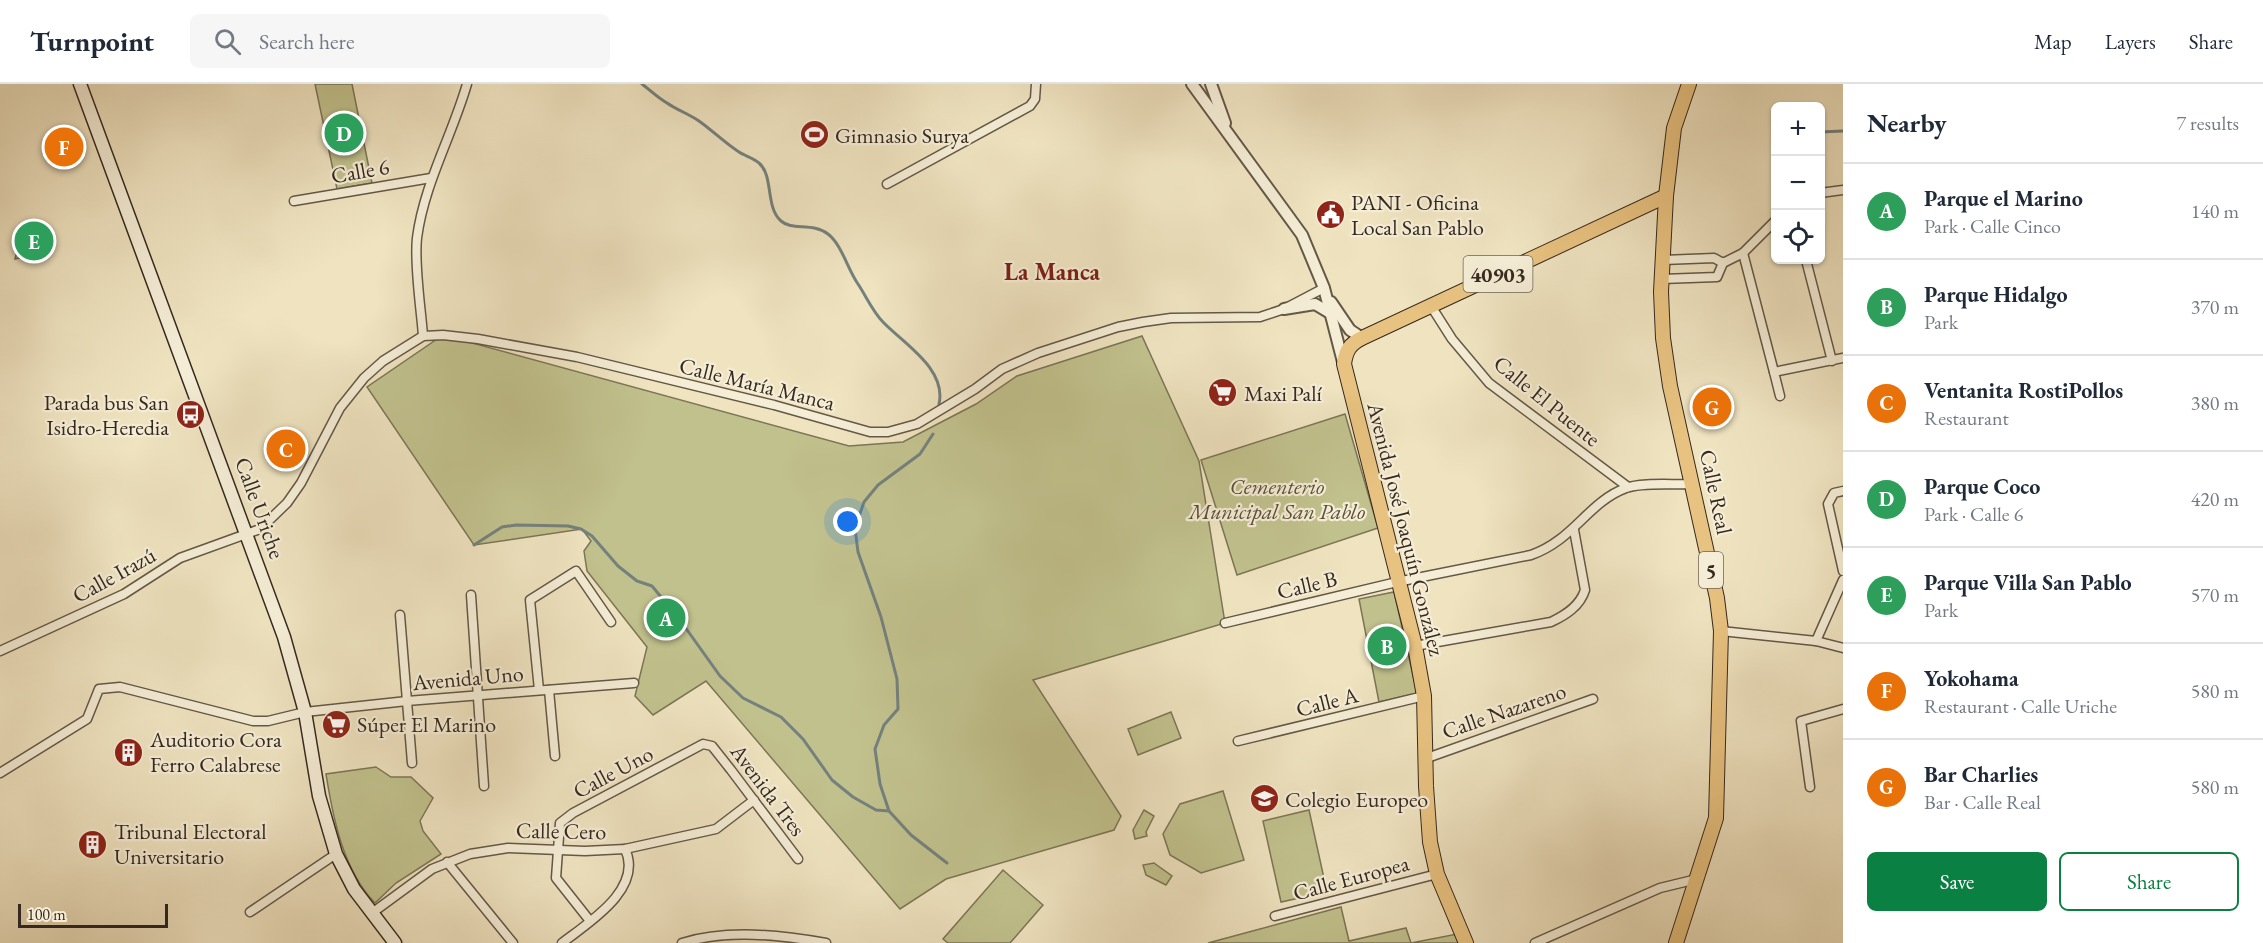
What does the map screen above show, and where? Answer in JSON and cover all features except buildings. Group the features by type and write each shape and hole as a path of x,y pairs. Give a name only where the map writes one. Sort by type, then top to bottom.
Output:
{"main road":[{"name":"Calle Uriche","path":"80,84 248,535 293,664 305,712 316,784 336,854 344,874 395,943"},
{"name":"Calle Real","path":"1676,943 1716,818 1721,631 1717,598 1664,348 1662,279 1665,196 1674,128 1689,84"},
{"name":"40903","path":"1344,364 1345,353 1351,344 1362,338 1665,196"},
{"name":"Avenida José Joaquín González","path":"1344,364 1397,582 1415,646 1424,696 1430,842 1437,874 1466,943"}],"street":[{"path":"248,535 260,529 287,502 301,483 340,408 364,378 382,361 423,336 417,240 431,178 459,111 466,84"},
{"path":"887,184 1030,106 1035,99 1036,84"},
{"path":"1192,84 1237,148"},
{"path":"1198,84 1204,88 1211,84 1221,114 1237,148"},
{"name":"Avenida José Joaquín González","path":"1237,148 1302,235 1324,288 1344,364"},
{"name":"Calle 6","path":"294,201 431,178"},
{"path":"1825,192 1843,190"},
{"path":"1662,279 1717,276 1723,263 1743,254 1771,225"},
{"path":"1743,254 1780,396"},
{"path":"1663,260 1714,258 1723,263"},
{"path":"1807,264 1832,361"},
{"path":"1324,288 1339,316 1350,330 1362,338"},
{"name":"Calle María Manca","path":"423,336 444,335 478,339 577,357 774,405 870,432 888,432 917,424 975,389 1002,369 1038,353 1118,327 1171,318 1260,317 1284,309 1324,288"},
{"path":"1284,309 1315,304 1331,314"},
{"name":"Calle El Puente","path":"1431,306 1452,339 1490,383 1628,487"},
{"path":"1774,372 1843,358"},
{"path":"1628,487 1691,484"},
{"name":"Calle B","path":"1225,623 1550,549 1574,530 1599,505 1628,487"},
{"path":"1843,491 1834,493 1829,498 1828,504 1843,571"},
{"path":"1415,646 1551,622 1562,617 1582,599 1585,590 1574,530"},
{"name":"Calle Irazú","path":"0,651 124,594 180,558 248,535"},
{"path":"539,690 530,600 576,571 611,622"},
{"path":"1816,641 1843,580"},
{"path":"471,594 484,786"},
{"path":"400,615 412,763"},
{"path":"1721,631 1816,641 1842,650"},
{"name":"Avenida Uno","path":"0,773 87,719 98,692 104,687 120,687 253,721 268,721 305,712 407,701 634,683"},
{"path":"549,690 555,756"},
{"name":"Calle A","path":"1238,741 1424,696"},
{"name":"Calle Nazareno","path":"1427,758 1593,699"},
{"path":"1810,787 1800,724 1803,719 1843,709"},
{"name":"Calle Uno","path":"590,921 559,884 556,871 557,828 564,819 703,744 709,745"},
{"name":"Avenida Tres","path":"709,745 798,859"},
{"name":"Calle Cero","path":"372,912 420,876 447,862 492,849 625,849 716,829 754,800"},
{"path":"562,943 612,903 629,867 625,849"},
{"path":"250,912 336,854"},
{"path":"447,862 513,943"},
{"name":"Calle Europea","path":"1275,916 1437,874"},
{"path":"1535,943 1660,888 1697,879"},
{"path":"682,943 699,938 773,936 826,943"}],"green space":[{"path":"315,84 352,84 372,183 337,189"},
{"path":"43,224 53,250 15,259 23,229"},
{"path":"443,335 849,446 903,442 976,404 1017,376 1142,336 1199,461 1225,623 1033,680 1121,816 1114,830 946,879 900,909 706,681 653,715 635,696 647,647 587,571 584,551 591,541 582,529 474,545 367,387"},
{"name":"Cementerio Municipal San Pablo","path":"1345,414 1378,528 1237,575 1201,460"},
{"path":"1394,592 1417,693 1379,702 1359,599"},
{"path":"1171,712 1181,738 1138,755 1128,729"},
{"path":"376,767 391,777 411,777 433,798 420,821 423,831 441,854 396,883 375,903 364,890 347,859 336,825 326,774"},
{"path":"1223,791 1244,860 1201,873 1170,855 1163,834 1180,804"},
{"path":"1144,810 1154,816 1146,832 1147,836 1135,839 1133,830"},
{"path":"1309,810 1327,892 1281,902 1263,821"},
{"path":"1154,863 1172,876 1166,885 1146,875 1143,865"},
{"path":"1003,870 1043,905 1010,943 948,943 943,939"},
{"path":"1341,907 1349,941 1406,928 1411,943 1208,943"},
{"path":"1457,934 1460,943 1411,943"}],"waterway":[{"path":"642,84 664,101 699,121 739,152 759,163 767,176 773,208 781,221 791,226 822,230 833,239 876,314 930,368 940,391 939,404"},
{"path":"1825,132 1843,131"},
{"path":"889,811 880,784 875,749 884,725 898,709 897,679 881,617 858,552 855,528 864,502 878,485 920,454 933,434"},
{"path":"474,545 502,527 516,525 568,526 581,529 592,536 618,566 637,581 652,586 680,620 720,676 743,698 781,717 803,739 832,780 853,797 876,810 889,811 911,835 947,863"}],"place":[{"name":"Parque Coco","path":"344,133"},
{"name":"Gimnasio Surya","path":"814,135"},
{"name":"Yokohama","path":"64,147"},
{"name":"PANI - Oficina Local San Pablo","path":"1330,215"},
{"name":"Parque Villa San Pablo","path":"34,241"},
{"name":"Maxi Palí","path":"1223,393"},
{"name":"Bar Charlies","path":"1712,407"},
{"name":"Parada bus San Isidro-Heredia","path":"190,415"},
{"name":"Ventanita RostiPollos","path":"286,449"},
{"name":"Parque el Marino","path":"666,618"},
{"name":"Parque Hidalgo","path":"1387,646"},
{"name":"Súper El Marino","path":"336,724"},
{"name":"Auditorio Cora Ferro Calabrese","path":"129,752"},
{"name":"Colegio Europeo","path":"1264,799"},
{"name":"Tribunal Electoral Universitario","path":"93,844"}],"district":[{"name":"La Manca","path":"1052,271"}]}
